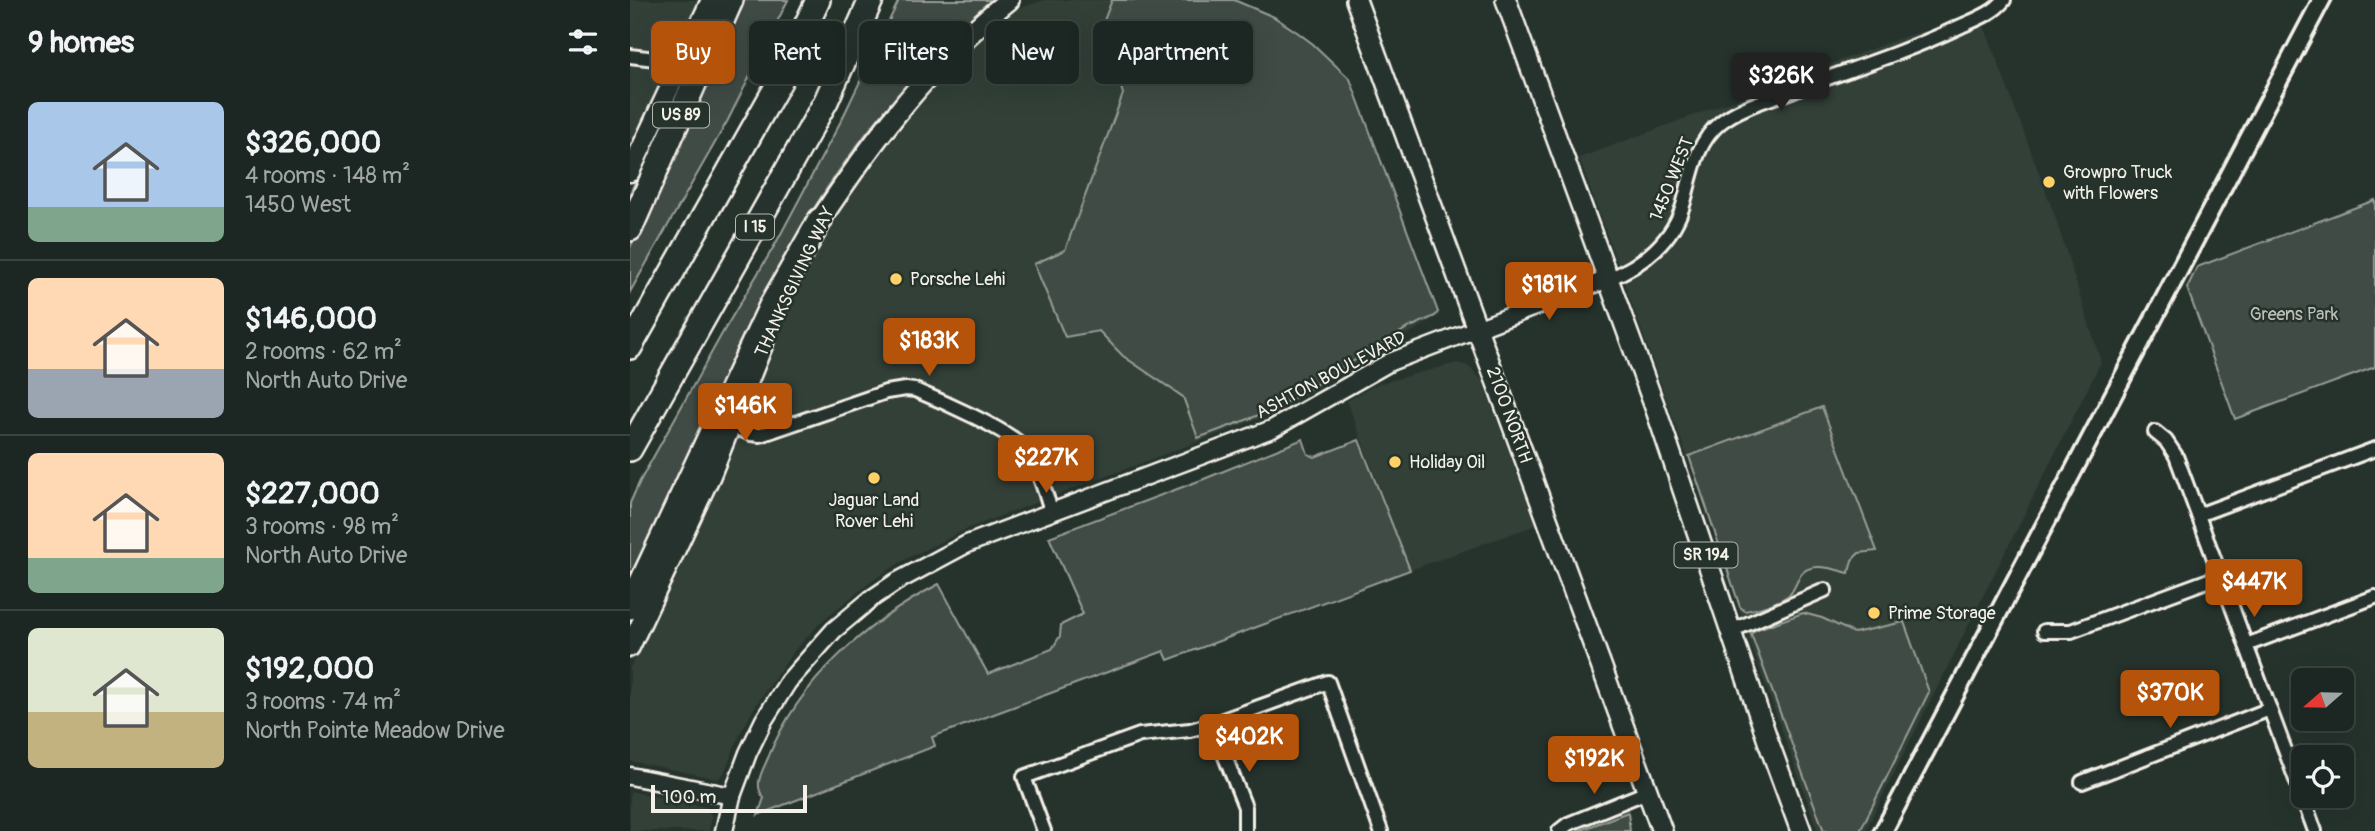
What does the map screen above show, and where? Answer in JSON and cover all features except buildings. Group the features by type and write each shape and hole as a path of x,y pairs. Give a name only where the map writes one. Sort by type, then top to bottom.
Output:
{"highway":[{"name":"US 89","path":"630,229 731,0"},
{"path":"630,347 780,80 818,0"},
{"name":"I 15","path":"630,449 826,101 871,0"},
{"name":"THANKSGIVING WAY","path":"820,220 864,155 918,88 967,35 1009,0"},
{"name":"2100 NORTH","path":"1356,0 1662,831"},
{"name":"SR 194","path":"1508,0 1656,410 1801,831"},
{"path":"630,607 771,306 820,220"}],"main road":[{"path":"701,21 711,0"},
{"path":"630,172 671,84"},
{"name":"THANKSGIVING WAY","path":"630,647 732,426 778,312 820,220"}],"street":[{"name":"1450 WEST","path":"1608,279 1648,257 1666,240 1683,206 1691,171 1701,145 1723,120 1755,104 1941,36 1992,12 2004,0"},
{"path":"630,56 651,58"},
{"name":"ASHTON BOULEVARD","path":"724,831 732,796 748,753 764,720 788,682 834,630 876,596 931,561 967,544 1272,429 1390,362 1608,279"},
{"path":"732,426 760,435 886,392 915,390 1003,432 1022,444 1031,457 1052,512"},
{"path":"2155,432 2173,449 2315,831"},
{"path":"2198,515 2375,449"},
{"path":"2044,631 2071,631 2220,576"},
{"path":"1731,631 1825,590"},
{"path":"2246,645 2375,597"},
{"path":"1044,831 1024,777 1140,735 1189,730 1212,724 1328,682 1381,831"},
{"path":"2082,782 2270,709"},
{"path":"1212,724 1245,807 1245,831"},
{"path":"630,776 732,796"},
{"path":"1559,831 1568,824 1647,792"}],"shaded area":[{"path":"630,0 698,0 689,21 651,21 651,84 661,84 630,156"},
{"path":"1045,0 1234,0 1274,17 1313,44 1350,79 1439,316 1274,413 969,528 906,559 876,578 823,620 794,651 756,705 740,734 724,773 718,779 630,761 630,668 737,435 796,291 822,239 877,154 934,84 972,84 972,45 986,32 986,84 1079,84 1079,21 998,21 1009,11"},
{"path":"1981,17 2055,216 2101,362 1865,831 1818,831 1749,640 1713,528 1579,158 1906,36"},
{"path":"1457,363 1468,366 1482,380 1536,525 1410,570 1347,401 1377,384"},
{"path":"630,791 706,807 712,817 709,831 630,831"}],"green space":[{"path":"739,0 788,0 778,21 749,21 749,78 630,292 630,248 702,84 735,84 735,21 730,21"},
{"path":"899,0 992,0 969,21 889,21"},
{"path":"1112,0 1234,0 1274,17 1313,44 1350,79 1438,312 1435,316 1406,329 1290,400 1198,438 1183,397 1123,356 1099,331 1065,337 1034,264 1065,250 1123,94 1120,84 1253,84 1253,21 1104,21"},
{"path":"681,84 682,84 630,202 630,193"},
{"path":"859,84 908,84 842,166 800,231 760,302 724,377 710,425 630,593 630,503 723,332 776,243"},
{"name":"Greens Park","path":"2375,200 2375,367 2235,419 2187,288 2197,267"},
{"path":"1822,407 1877,551 1859,553 1852,560 1849,573 1825,567 1807,570 1787,596 1770,605 1745,611 1740,607 1689,456"},
{"path":"1303,439 1308,454 1315,457 1359,440 1410,570 1168,660 1164,651 932,737 935,746 758,815 764,798 759,788 761,773 781,730 798,703 838,656 886,616 939,584 988,674 1052,649 1060,636 1061,625 1083,614 1049,537"},
{"path":"1803,613 1822,618 1854,633 1904,622 1929,692 1860,831 1824,831 1751,634 1755,630"},
{"path":"1628,812 1630,831 1578,831"}],"railway":[{"path":"1873,831 2311,0"},
{"path":"1894,831 2332,0"}],"place":[{"name":"Growpro Truck with Flowers","path":"2049,182"},
{"name":"Porsche Lehi","path":"896,279"},
{"name":"Holiday Oil","path":"1395,462"},
{"name":"Jaguar Land Rover Lehi","path":"874,478"},
{"name":"Prime Storage","path":"1874,613"}]}
